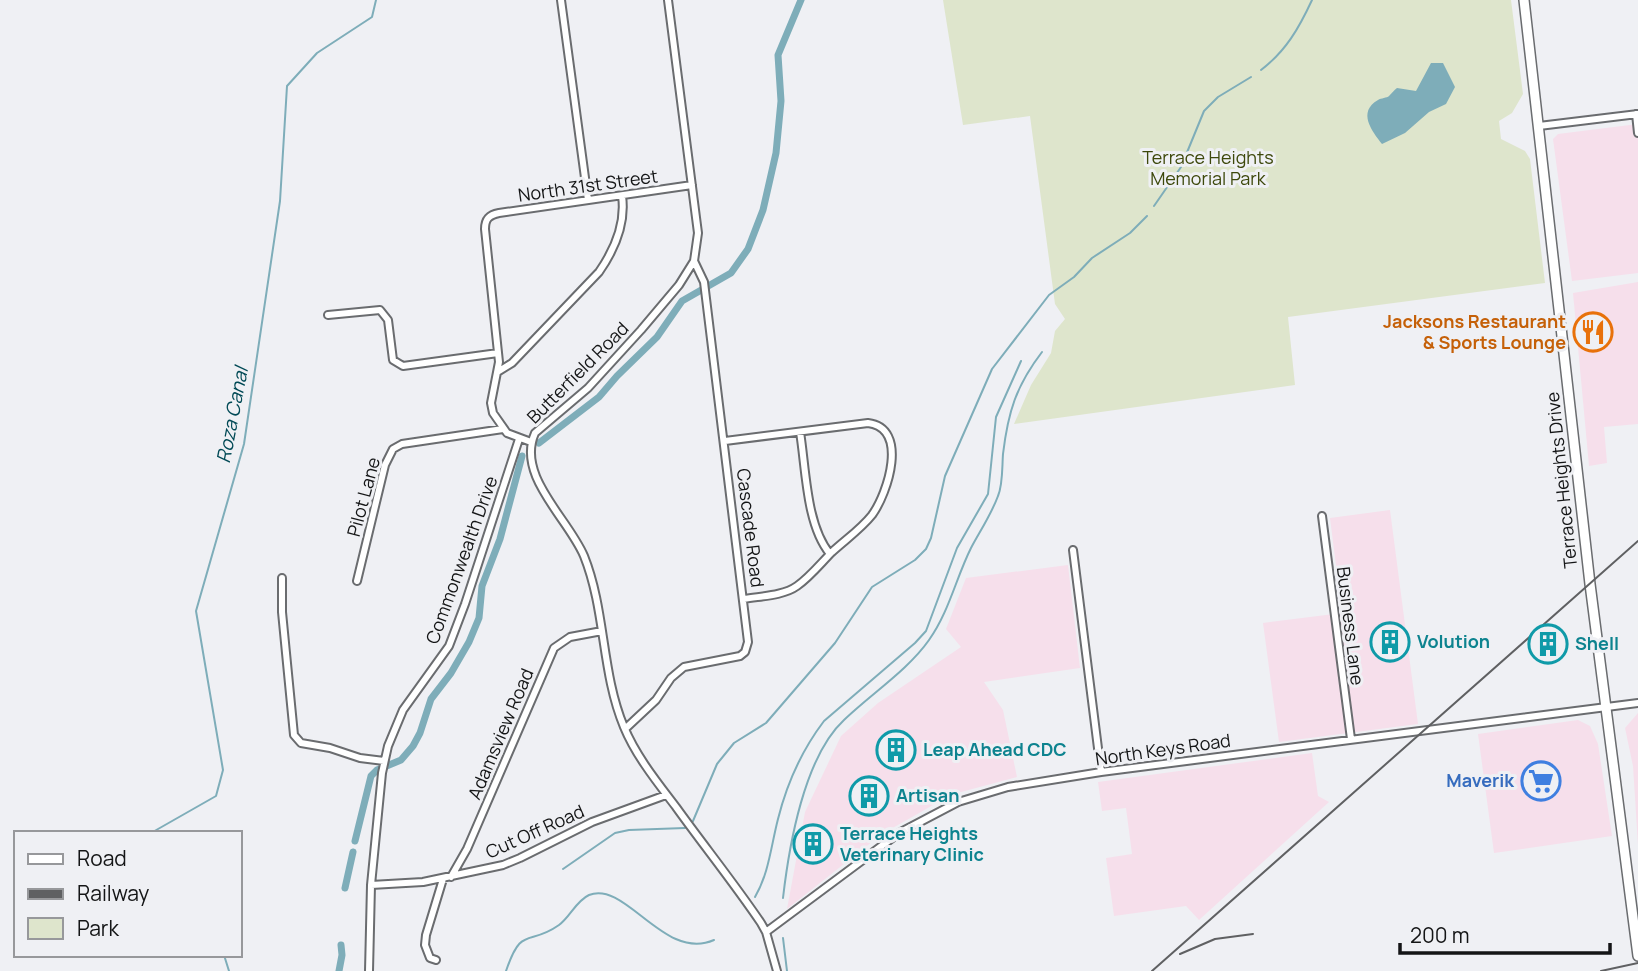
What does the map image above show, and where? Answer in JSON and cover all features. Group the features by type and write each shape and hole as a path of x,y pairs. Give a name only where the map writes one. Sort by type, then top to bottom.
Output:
{"main road":[{"name":"Terrace Heights Drive","path":"1524,0 1605,707 1638,956"}],"street":[{"path":"561,0 588,200"},
{"name":"Butterfield Road","path":"668,0 698,233 694,261 679,285 588,388 541,426 531,442 530,460 536,478 577,541 589,569 613,694 625,729 666,795 766,932 777,971"},
{"path":"1539,127 1637,114 1638,133"},
{"name":"North 31st Street","path":"498,353 485,229 488,217 499,213 692,186"},
{"path":"499,371 512,363 599,272 610,257 621,228 622,196"},
{"name":"Cascade Road","path":"625,729 656,700 671,678 684,667 734,657 744,652 749,637 706,294 704,282 694,261"},
{"path":"328,315 380,310 388,320 393,360 403,366 498,353 499,371 491,403 493,414 503,429 519,439 531,442"},
{"path":"725,441 868,423 881,427 888,433 891,442 889,473 884,491 870,517 794,588 744,599"},
{"name":"Pilot Lane","path":"357,581 385,465 393,449 402,444 503,429"},
{"path":"800,432 814,524 822,543 831,554"},
{"name":"Commonwealth Drive","path":"369,971 371,885 383,766 403,710 449,646 519,439"},
{"name":"Business Lane","path":"1322,516 1351,739"},
{"path":"1073,550 1101,772"},
{"path":"282,578 282,612 294,735 301,743 330,748 383,766"},
{"name":"Adamsview Road","path":"436,960 430,958 425,945 426,935 447,878 477,825 554,648 570,637 602,631"},
{"name":"North Keys Road","path":"766,932 899,833 958,802 1000,788 1101,772 1638,703"},
{"name":"Cut Off Road","path":"371,885 397,885 447,878 520,858 592,822 666,795"}],"shaded area":[{"path":"1638,124 1638,273 1572,281 1553,139 1558,134"},
{"path":"1638,282 1638,424 1604,427 1607,463 1589,466 1573,293"},
{"path":"1390,510 1418,724 1279,742 1263,623 1342,613 1330,518"},
{"path":"1068,565 1080,668 984,682 1003,710 1017,777 950,795 882,834 787,909 805,812 841,736 878,703 961,647 946,629 966,578"},
{"path":"1638,713 1638,845 1633,766 1625,728"},
{"path":"1578,720 1590,726 1598,744 1612,836 1494,853 1478,734"},
{"path":"1312,753 1318,796 1329,802 1199,920 1186,906 1114,916 1106,858 1132,854 1126,808 1102,811 1098,782"}],"green space":[{"name":"Terrace Heights Memorial Park","path":"943,0 1511,0 1523,94 1512,113 1499,121 1501,139 1525,151 1530,159 1545,283 1288,317 1295,385 1014,424 1031,385 1051,353 1055,331 1065,319 1055,304 1030,116 963,125"}],"water":[{"path":"1431,63 1443,63 1455,87 1446,104 1429,112 1405,133 1382,144 1368,122 1368,110 1379,99 1388,97 1397,88 1416,91"}],"waterway":[{"name":"Roza Canal","path":"155,831 216,796 223,770 196,611 244,444 280,201 287,86 317,53 372,17 376,0"},
{"path":"539,443 599,397 657,337 682,301 731,273 748,249 763,210 776,153 781,101 778,55 801,0"},
{"path":"1261,70 1278,55 1291,38 1312,0"},
{"path":"1154,206 1181,167 1204,111 1218,97 1251,77"},
{"path":"693,821 717,764 734,743 766,723 835,643 872,587 915,560 926,549 945,476 992,369 1049,295 1074,277 1092,258 1130,233 1147,216"},
{"path":"783,898 794,829 818,756 844,720 911,662 936,629 971,548 998,496 1011,412 1026,376 1042,352"},
{"path":"755,897 767,869 786,793 796,767 816,732 824,721 926,631 957,548 988,494 996,417 1021,361"},
{"path":"355,841 371,776 377,770 401,760 413,746 431,699 451,673 469,642 479,618 482,586 500,539 522,456"},
{"path":"563,869 615,833 685,828"},
{"path":"345,888 353,852"},
{"path":"506,971 522,942 559,925 580,901 589,895 603,894 617,899 679,940 696,944 714,940"},
{"path":"783,938 787,971"},
{"path":"339,971 341,945"},
{"name":"Roza Canal","path":"225,957 229,971"}],"railway":[{"path":"1152,971 1638,541"},
{"path":"1180,954 1215,939 1253,934"},
{"path":"1601,971 1638,963"}],"place":[{"name":"Jacksons Restaurant & Sports Lounge","path":"1593,332"},
{"name":"Volution","path":"1390,642"},
{"name":"Shell","path":"1548,644"},
{"name":"Leap Ahead CDC","path":"896,750"},
{"name":"Maverik","path":"1541,781"},
{"name":"Artisan","path":"869,796"},
{"name":"Terrace Heights Veterinary Clinic","path":"813,844"}]}
